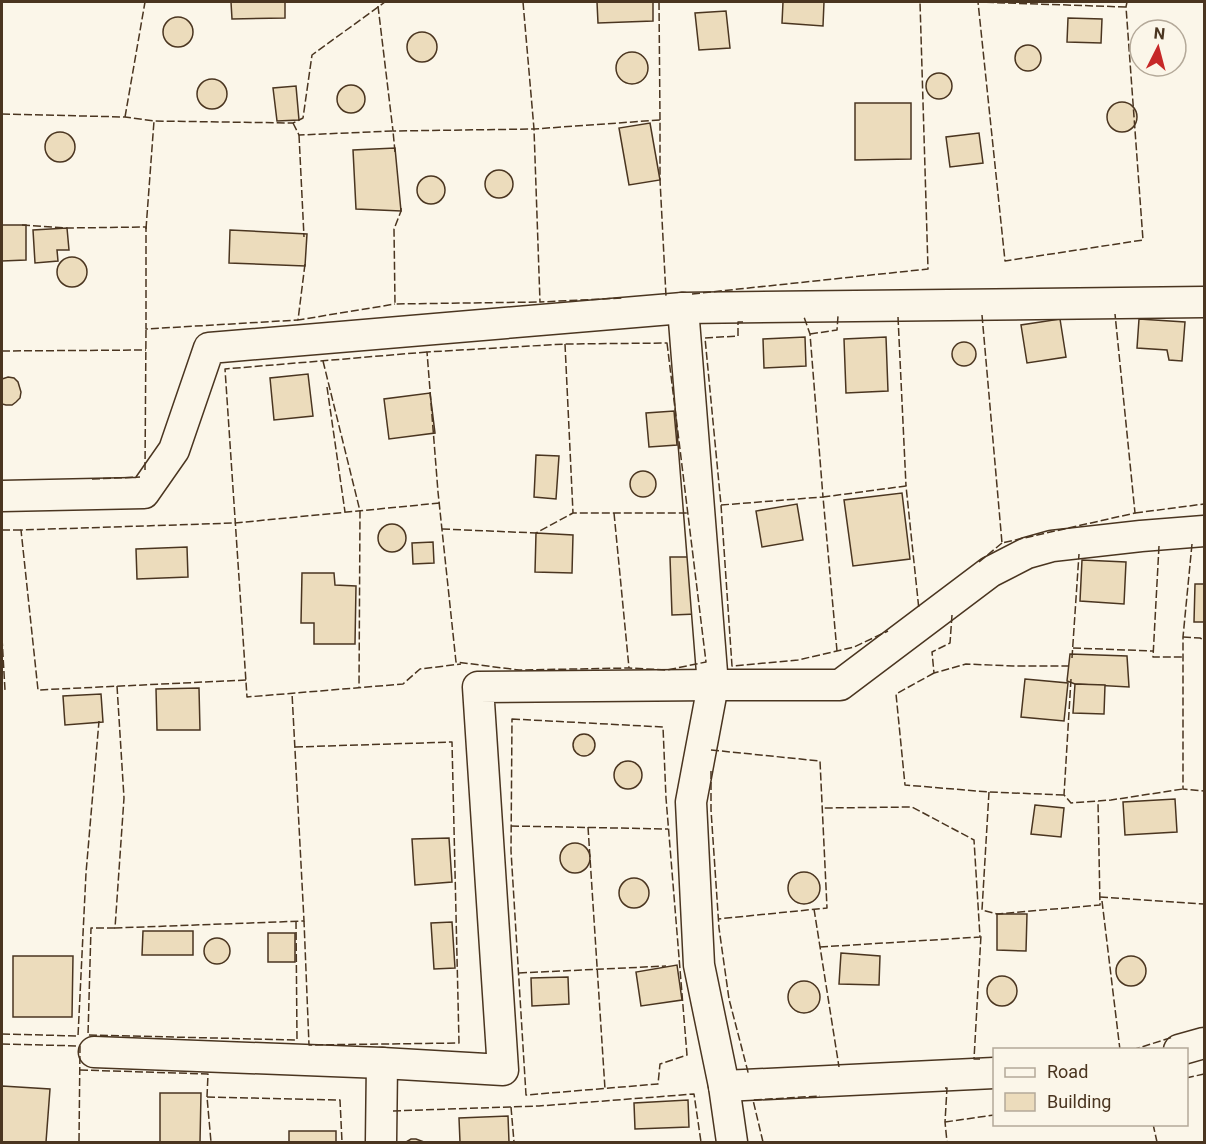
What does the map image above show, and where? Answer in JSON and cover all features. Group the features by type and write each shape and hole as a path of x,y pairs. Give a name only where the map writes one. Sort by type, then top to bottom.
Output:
{"street":[{"path":"2,496 144,493 174,450 210,348 683,308 1204,302"},
{"path":"683,308 713,685 691,802 699,965 724,1086 732,1143"},
{"path":"94,1052 502,1070 477,687 840,686 990,572 1027,553 1052,546 1204,531"},
{"path":"1186,1048 1204,1043"},
{"path":"381,1143 382,1063"},
{"path":"724,1086 993,1073"}],"building":[{"path":"231,2 285,2 285,18 232,19"},
{"path":"597,2 653,2 653,21 598,23"},
{"path":"783,2 824,2 823,26 782,23"},
{"path":"726,11 730,48 699,50 695,13"},
{"path":"178,17 189,21 193,32 189,43 178,47 167,43 163,32 167,21"},
{"path":"1068,18 1102,19 1101,43 1067,42"},
{"path":"422,32 433,36 437,47 433,58 422,62 411,58 407,47 411,36"},
{"path":"1028,45 1038,48 1041,58 1038,68 1028,71 1018,68 1015,58 1018,48"},
{"path":"632,52 643,57 648,68 643,79 632,84 621,79 616,68 621,57"},
{"path":"939,73 948,77 952,86 948,95 939,99 930,95 926,86 930,77"},
{"path":"212,79 223,83 227,94 223,105 212,109 201,105 197,94 201,83"},
{"path":"351,85 361,89 365,99 361,109 351,113 341,109 337,99 341,89"},
{"path":"296,86 299,120 277,121 273,88"},
{"path":"1122,102 1133,106 1137,117 1133,128 1122,132 1111,128 1107,117 1111,106"},
{"path":"855,103 911,103 911,159 855,160"},
{"path":"650,123 660,180 629,185 619,128"},
{"path":"60,132 66,133 74,141 74,153 66,161 60,162 54,161 46,153 45,147 46,141 54,133"},
{"path":"979,133 983,163 950,167 946,137"},
{"path":"395,148 401,211 356,209 353,150"},
{"path":"499,170 509,174 513,184 509,194 499,198 489,194 485,184 489,174"},
{"path":"431,176 441,180 445,190 441,200 431,204 421,200 417,190 421,180"},
{"path":"2,225 26,225 26,260 2,261"},
{"path":"67,228 69,250 57,250 58,261 35,263 33,230"},
{"path":"230,230 307,234 305,266 229,263"},
{"path":"72,257 83,261 87,272 83,283 72,287 61,283 57,272 61,261"},
{"path":"1060,319 1066,357 1027,363 1021,325"},
{"path":"1139,319 1185,322 1182,361 1169,360 1167,350 1137,348"},
{"path":"805,337 806,366 764,368 763,339"},
{"path":"886,337 888,391 846,393 844,339"},
{"path":"964,342 972,346 976,354 972,362 964,366 956,362 952,354 956,346"},
{"path":"308,374 313,416 274,420 270,378"},
{"path":"8,377 18,382 21,392 20,398 12,405 2,404 2,379"},
{"path":"430,393 435,433 389,439 384,399"},
{"path":"674,411 677,445 649,447 646,413"},
{"path":"536,455 559,456 556,499 534,497"},
{"path":"643,471 652,475 656,484 652,493 643,497 634,493 630,484 634,475"},
{"path":"902,493 910,559 853,566 844,500"},
{"path":"797,504 803,540 762,547 756,511"},
{"path":"392,524 402,528 406,538 402,548 392,552 382,548 378,538 382,528"},
{"path":"536,533 573,535 572,573 535,572"},
{"path":"433,542 434,563 413,564 412,543"},
{"path":"187,547 188,577 137,579 136,549"},
{"path":"670,557 693,557 696,614 672,615"},
{"path":"1082,560 1126,562 1124,604 1080,601"},
{"path":"302,573 334,573 335,585 356,586 355,644 314,644 314,623 301,623"},
{"path":"1195,584 1204,584 1204,622 1194,622"},
{"path":"1070,654 1127,656 1129,687 1075,684 1067,681"},
{"path":"1025,679 1068,683 1064,721 1021,717"},
{"path":"1075,684 1105,685 1104,714 1073,713"},
{"path":"199,688 200,730 157,730 156,689"},
{"path":"101,694 103,722 65,725 63,696"},
{"path":"584,734 592,737 595,745 592,753 584,756 576,753 573,745 576,737"},
{"path":"628,761 638,765 642,775 638,785 628,789 618,785 614,775 618,765"},
{"path":"1175,799 1177,832 1125,835 1123,802"},
{"path":"1035,805 1064,808 1061,837 1031,834"},
{"path":"449,838 452,882 415,885 412,839"},
{"path":"575,843 586,847 590,858 586,869 575,873 564,869 560,858 564,847"},
{"path":"804,872 815,877 820,888 815,899 804,904 793,899 788,888 793,877"},
{"path":"634,878 640,879 648,887 648,899 640,907 634,908 628,907 620,899 619,893 620,887 628,879"},
{"path":"997,914 1027,914 1026,951 997,950"},
{"path":"452,922 455,968 434,969 431,923"},
{"path":"143,931 193,931 193,955 142,955"},
{"path":"268,933 295,933 295,962 268,962"},
{"path":"217,938 226,942 230,951 226,960 217,964 208,960 204,951 208,942"},
{"path":"841,953 880,956 879,985 839,984"},
{"path":"13,956 73,956 72,1017 13,1017"},
{"path":"1131,956 1142,960 1146,971 1142,982 1131,986 1120,982 1116,971 1120,960"},
{"path":"677,965 682,1000 641,1006 636,972"},
{"path":"1002,976 1013,980 1017,991 1013,1002 1002,1006 991,1002 987,991 991,980"},
{"path":"568,977 569,1004 532,1006 531,978"},
{"path":"804,981 815,986 820,997 815,1008 804,1013 793,1008 788,997 793,986"},
{"path":"2,1086 50,1089 46,1142 2,1142"},
{"path":"160,1093 201,1093 200,1142 160,1142"},
{"path":"688,1100 689,1127 635,1129 634,1103"},
{"path":"508,1116 509,1142 460,1142 459,1118"},
{"path":"289,1131 336,1131 336,1142 289,1142"},
{"path":"416,1139 424,1142 406,1142"}],"fence":[{"path":"125,117 145,2"},
{"path":"2,114 125,117 154,121 293,123 303,118 312,55 385,2"},
{"path":"523,2 534,129 540,302 623,298"},
{"path":"659,2 660,120"},
{"path":"692,294 928,269 920,2"},
{"path":"1126,7 978,2 1005,261 1143,240 1127,2"},
{"path":"378,6 393,131 534,129 660,120 660,180 666,296"},
{"path":"146,229 154,121"},
{"path":"293,123 299,135 393,131 395,152"},
{"path":"299,135 304,237"},
{"path":"401,208 394,229 395,304 540,302"},
{"path":"22,225 67,228 146,227 146,329 298,320"},
{"path":"305,264 298,320 395,304"},
{"path":"982,315 1002,543 1135,513 1115,314"},
{"path":"810,334 837,330 838,316"},
{"path":"721,505 823,497 810,334 804,317"},
{"path":"898,317 906,486"},
{"path":"743,322 738,322 738,336 705,338 721,505 732,666 798,660 854,647 888,631"},
{"path":"145,470 146,329"},
{"path":"667,343 706,662 667,670 629,668 519,670 456,662 438,492 427,352 565,344 667,343"},
{"path":"565,344 573,513 688,513"},
{"path":"2,351 146,350"},
{"path":"427,352 225,369 247,697 403,684 420,669 461,664"},
{"path":"323,361 360,511 359,688"},
{"path":"327,387 345,512"},
{"path":"92,479 140,477"},
{"path":"837,651 823,497 906,486 919,610"},
{"path":"246,680 38,690 21,530 235,523 440,503"},
{"path":"1135,513 1204,504"},
{"path":"442,529 536,533 573,513"},
{"path":"614,513 629,668"},
{"path":"2,530 22,530"},
{"path":"979,562 1002,543"},
{"path":"1192,544 1183,637 1183,789 1204,791"},
{"path":"1159,546 1153,657 1182,657"},
{"path":"1072,658 1079,554"},
{"path":"952,615 950,643 932,652 934,673 966,664 1068,666"},
{"path":"1183,637 1204,640"},
{"path":"2,638 5,690 2,690"},
{"path":"1073,648 1153,651"},
{"path":"934,673 896,694 905,785 1064,795"},
{"path":"1071,679 1064,795 1071,803 1111,800 1183,789"},
{"path":"117,686 124,798 115,928 304,921 292,693"},
{"path":"512,719 663,727 666,798 687,1055 660,1064 658,1084 526,1095 511,851 512,719"},
{"path":"2,1034 78,1036 86,873 99,721"},
{"path":"295,747 452,742 459,1043 309,1045 304,921"},
{"path":"711,750 820,761 827,908 718,919"},
{"path":"711,771 711,810 719,928 729,999 748,1072 750,1072"},
{"path":"989,792 982,910 997,914 1100,905 1098,801"},
{"path":"820,947 980,937 974,840 912,807 822,808"},
{"path":"511,826 668,829"},
{"path":"588,827 605,1089"},
{"path":"1100,897 1204,904"},
{"path":"1102,901 1120,1048"},
{"path":"814,909 839,1067"},
{"path":"115,928 91,928 88,1035 297,1040 296,921"},
{"path":"980,1059 974,1059 981,935"},
{"path":"519,973 666,966"},
{"path":"1138,1048 1173,1037"},
{"path":"2,1044 80,1046 79,1142"},
{"path":"80,1070 208,1074 207,1097 211,1142"},
{"path":"1188,1078 1204,1074"},
{"path":"945,1088 947,1088 945,1122 947,1142"},
{"path":"393,1111 539,1106 694,1094 701,1142"},
{"path":"763,1142 753,1100 820,1096"},
{"path":"207,1097 340,1100 342,1142"},
{"path":"511,1107 514,1142"},
{"path":"945,1122 993,1115"},
{"path":"1153,1126 1157,1142"}]}
